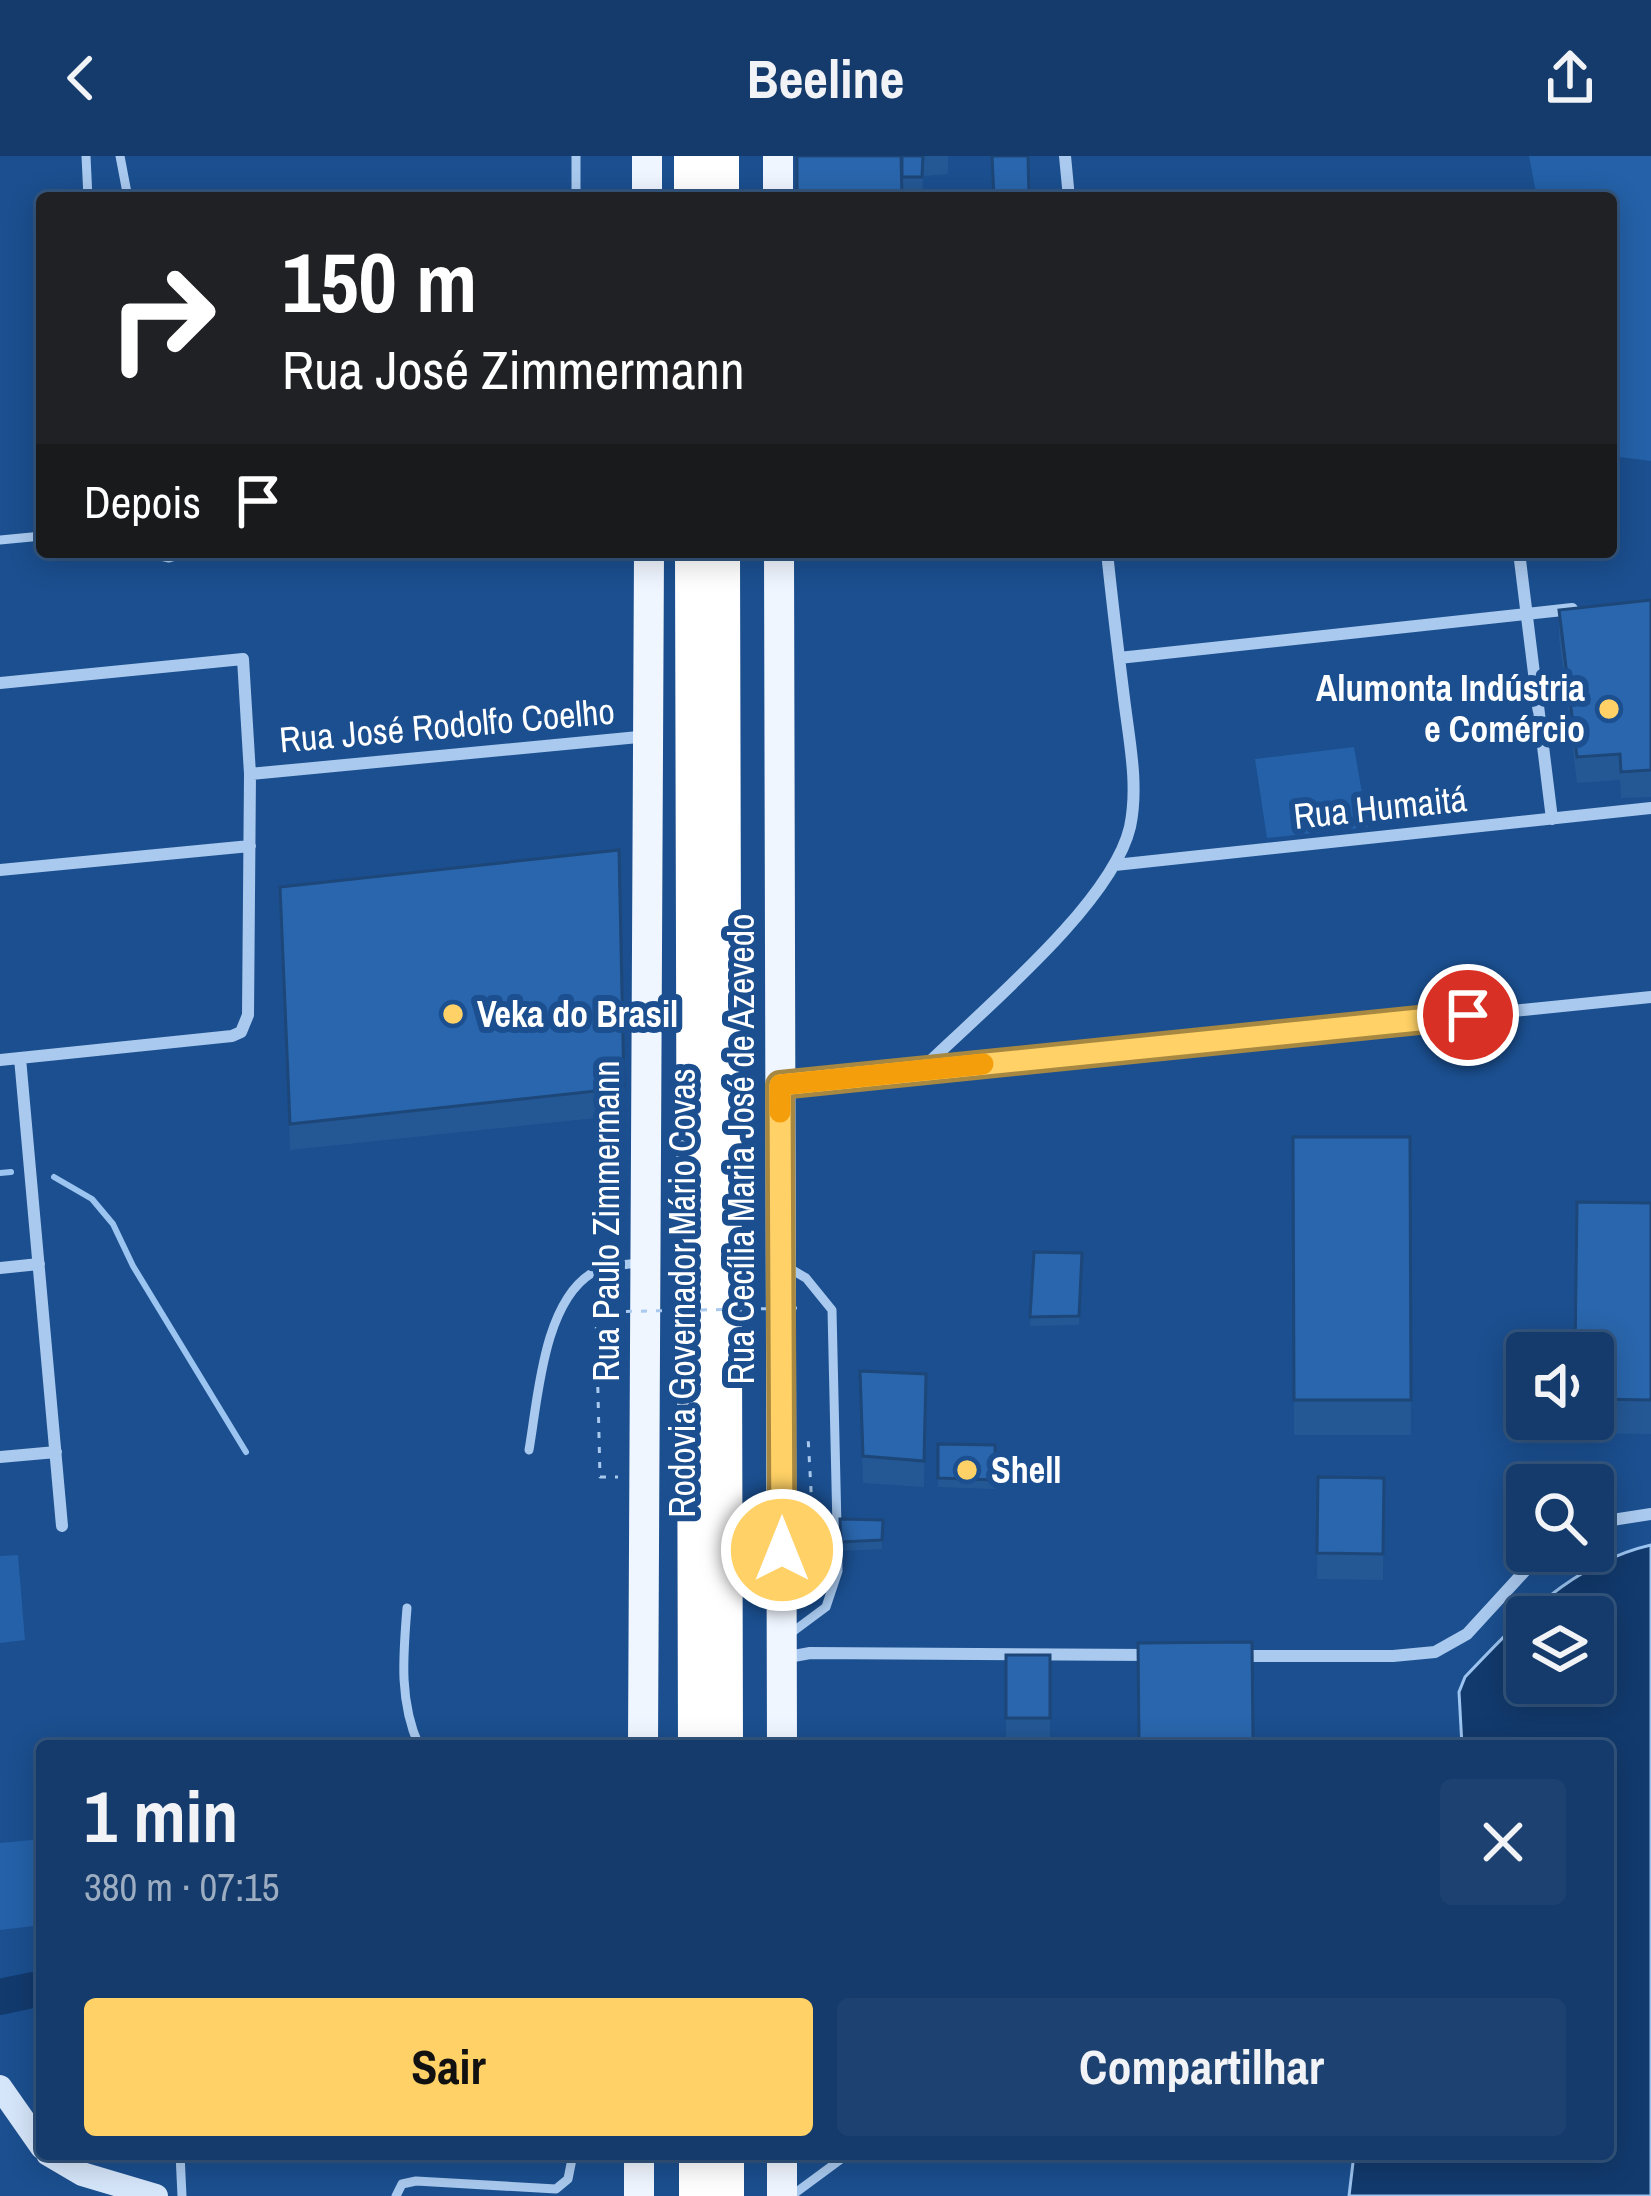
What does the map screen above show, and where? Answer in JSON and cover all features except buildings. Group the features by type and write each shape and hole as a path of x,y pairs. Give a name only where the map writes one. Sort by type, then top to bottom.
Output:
{"highway":[{"path":"692,156 692,192"},
{"path":"721,156 722,192"},
{"name":"Rodovia Governador Mário Covas","path":"694,558 696,1740"},
{"name":"Rodovia Governador Mário Covas","path":"722,558 725,1740"},
{"path":"697,2160 697,2196"},
{"path":"726,2160 726,2196"}],"main road":[{"path":"646,156 647,192"},
{"path":"778,156 778,192"},
{"name":"Rua Paulo Zimmermann","path":"643,1740 644,1263 636,910 649,736 649,558"},
{"name":"Rua Cecília Maria José de Azevedo","path":"779,558 782,1740"},
{"path":"0,2087 36,2138"},
{"path":"58,2160 82,2174 156,2196"},
{"path":"639,2160 639,2196"},
{"path":"783,2160 786,2196"}],"street":[{"path":"1065,156 1069,192"},
{"path":"920,1070 1058,937 1115,865 1129,829 1133,788 1108,558"},
{"path":"1521,558 1552,819"},
{"path":"1119,658 1589,607"},
{"path":"0,683 243,659 250,774 248,1016 241,1032 0,1060"},
{"name":"Rua José Rodolfo Coelho","path":"250,774 649,736"},
{"name":"Rua Humaitá","path":"1115,865 1651,808"},
{"path":"0,869 250,846"},
{"path":"780,1085 1651,997"},
{"path":"20,1058 62,1526"},
{"path":"0,1268 39,1264"},
{"path":"0,1457 56,1452"},
{"path":"1614,1519 1651,1514"},
{"path":"1230,1655 1393,1657 1435,1652 1467,1634 1524,1572"},
{"path":"782,1649 1160,1655"}],"lane":[{"path":"86,156 88,192"},
{"path":"120,156 127,192"},
{"path":"576,156 576,192"},
{"path":"0,540 36,537"},
{"path":"780,1262 806,1278 832,1310 838,1570 826,1607 782,1649"},
{"path":"529,1450 548,1348 562,1306 593,1273 612,1265 644,1263"},
{"path":"407,1608 406,1715 416,1740"},
{"path":"180,2160 182,2196"},
{"path":"396,2196 402,2184 416,2181 556,2189 568,2179 572,2160"},
{"path":"786,2196 839,2160"}],"path":[{"path":"622,1477 600,1478 596,1312 802,1308"}],"shaded area":[{"path":"1529,156 1651,156 1651,461 1617,457 1617,192 1536,192"},
{"path":"1354,747 1368,827 1267,838 1255,759"},
{"path":"1651,1545 1651,2196 1349,2196 1353,2160 1614,2160 1614,1740 1462,1740 1459,1692 1465,1677 1506,1636 1506,1704 1614,1704 1614,1596 1549,1596 1585,1572 1614,1572 1614,1558"},
{"path":"18,1555 25,1640 0,1643 0,1556"},
{"path":"36,1840 36,1926 0,1930 0,1843"}],"waterway":[{"path":"0,1173 11,1172"},
{"path":"54,1177 92,1199 113,1224 133,1266 246,1452"},
{"path":"0,1997 36,1989"}],"slow traffic":[{"path":"780,1112 780,1085 983,1064"}],"place":[{"name":"Alumonta Indústria e Comércio","path":"1609,709"},
{"name":"Veka do Brasil","path":"453,1014"},
{"name":"Shell","path":"967,1470"}],"route":[{"path":"782,1550 780,1085 1468,1015"}]}
